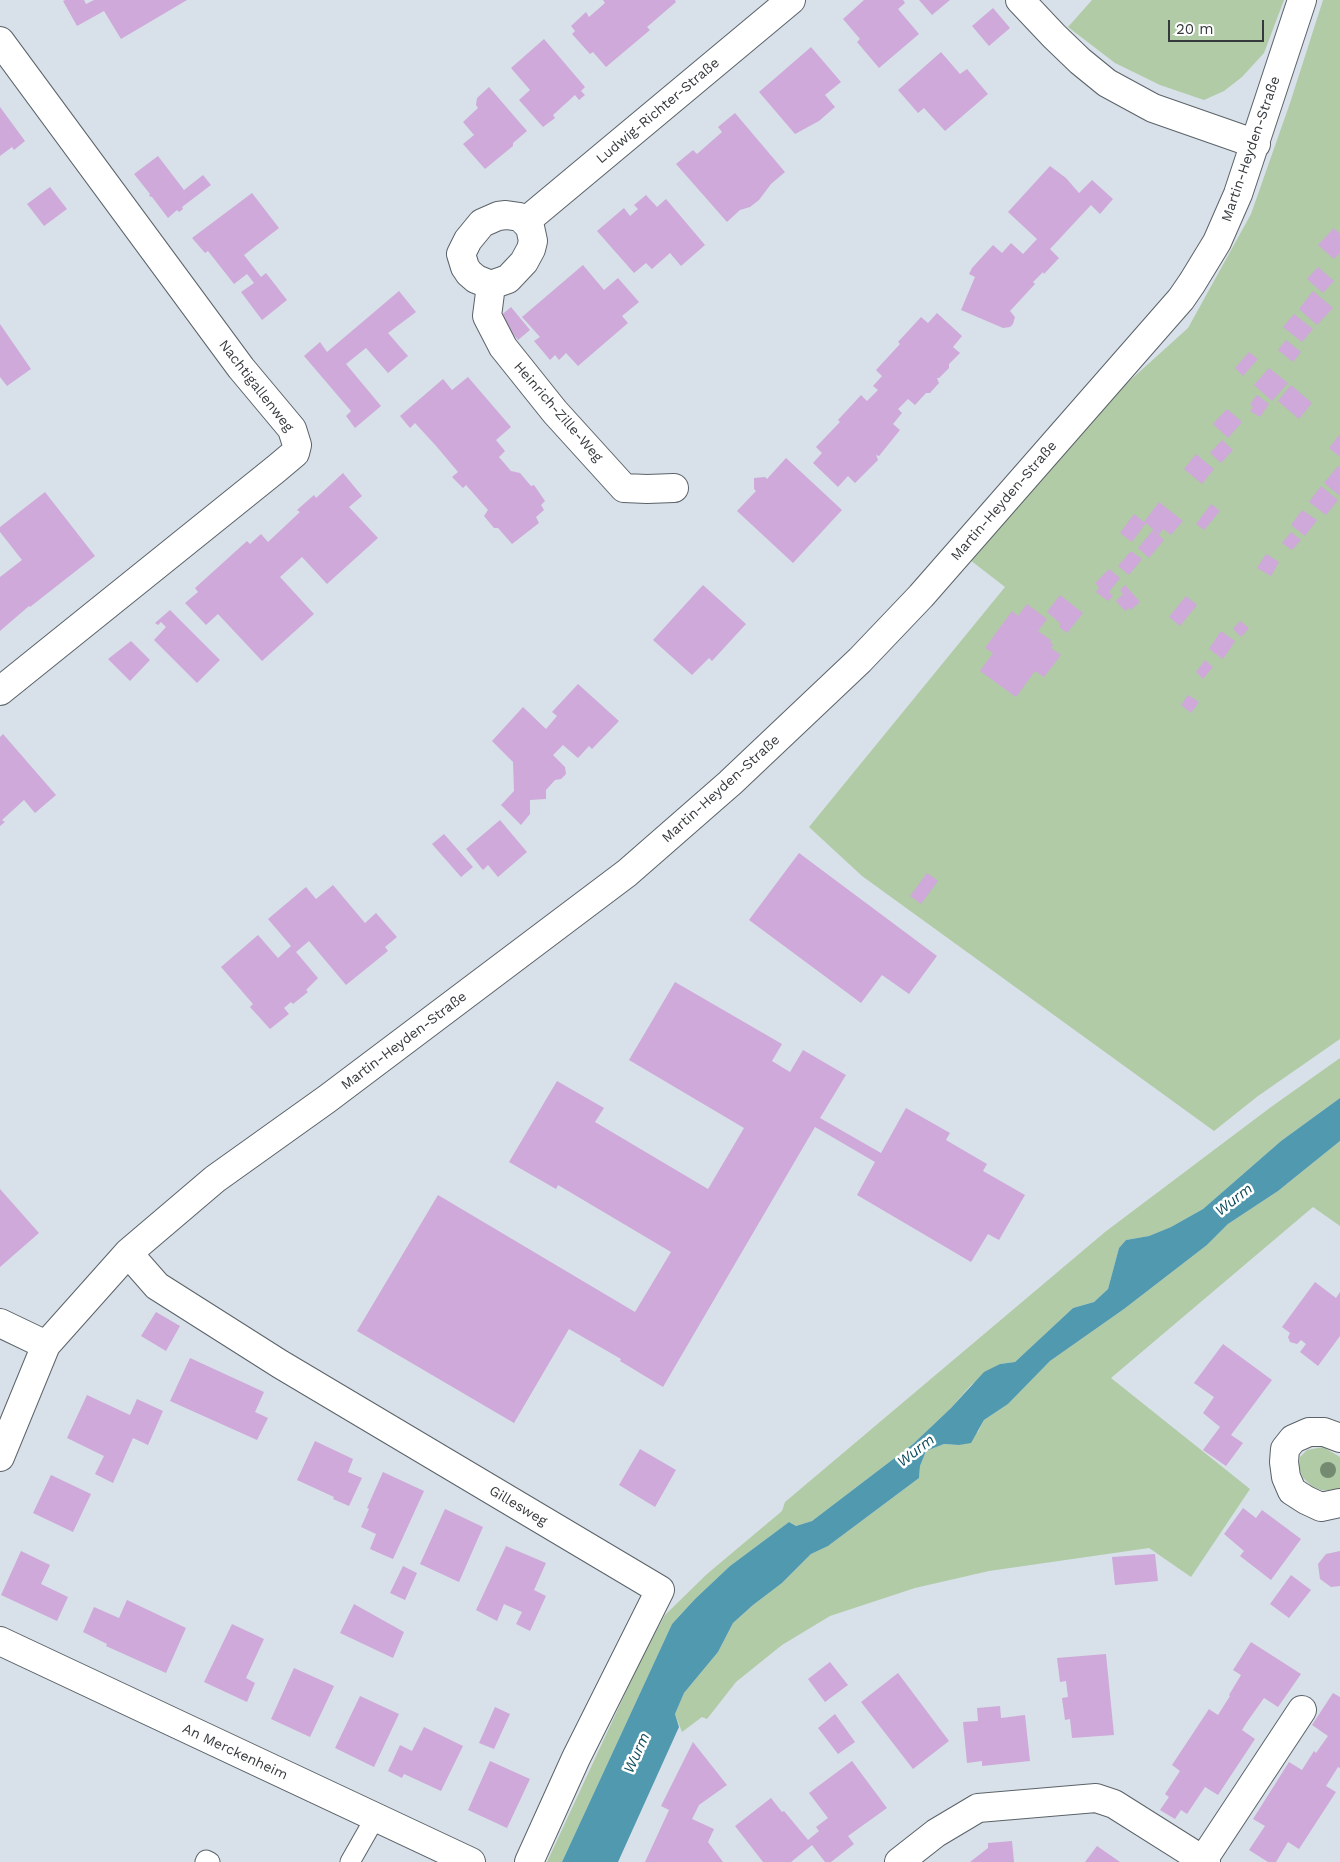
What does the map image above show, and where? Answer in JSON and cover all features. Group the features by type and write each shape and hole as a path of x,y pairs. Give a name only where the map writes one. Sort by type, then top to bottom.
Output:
{"street":[{"name":"Ludwig-Richter-Straße","path":"526,221 791,0"},
{"path":"1020,0 1060,42 1107,83 1153,108 1256,144"},
{"name":"Martin-Heyden-Straße","path":"0,1457 46,1345 128,1253 215,1179 355,1078 627,874 730,783 860,660 927,589 1181,299 1217,242 1238,194 1302,0"},
{"name":"Nachtigallenweg","path":"0,41 241,368 292,429 297,445 295,453 276,469 0,691"},
{"path":"506,215 520,217 526,221 532,234 531,249 524,262 508,279 491,285 476,279 465,267 461,254 464,246 482,223 489,219 506,215"},
{"name":"Heinrich-Zille-Weg","path":"491,285 488,316 503,347 555,412 624,488 647,490 674,488"},
{"name":"Gillesweg","path":"128,1253 157,1286 288,1369 660,1590 576,1758 528,1862"},
{"path":"0,1323 46,1345"},
{"path":"1340,1438 1324,1432 1309,1432 1293,1439 1285,1449 1284,1462 1286,1477 1292,1491 1321,1507 1340,1503"},
{"name":"An Merckenheim","path":"0,1641 471,1862"},
{"path":"899,1862 936,1833 978,1808 1096,1798 1114,1804 1204,1861 1302,1710"}],"lane":[{"path":"350,1862 376,1818"},
{"path":"205,1862 206,1860 210,1862"}],"green space":[{"path":"1092,0 1284,0 1264,53 1242,77 1224,91 1204,100 1160,85 1115,63 1068,27"},
{"path":"1323,0 1340,0 1340,1039 1258,1096 1214,1131 862,876 809,827 1005,587 970,560 1046,471 1126,384 1188,328 1251,214 1290,103"},
{"path":"1340,1058 1340,1098 1281,1141 1203,1209 1171,1227 1149,1236 1126,1240 1119,1248 1108,1289 1094,1302 1073,1308 1015,1362 1000,1364 971,1385 951,1408 913,1444 812,1521 796,1526 789,1522 730,1566 695,1599 672,1624 562,1862 547,1862 643,1655 665,1615 707,1574 782,1511 785,1502 1105,1232 1271,1107"},
{"path":"1340,1141 1340,1226 1313,1207 1111,1378 1250,1489 1191,1577 1149,1548 989,1571 915,1588 830,1616 782,1645 736,1682 707,1719 702,1717 682,1732 675,1714 684,1693 718,1652 733,1623 753,1605 782,1583 811,1554 828,1546 919,1478 920,1466 926,1451 944,1444 959,1445 978,1432 984,1420 1008,1404 1050,1361 1124,1309 1207,1245 1228,1224 1278,1191"},
{"path":"1323,1447 1340,1457 1340,1489 1331,1491 1321,1490 1313,1487 1303,1478 1299,1467 1300,1457 1307,1450"}],"water":[{"name":"Wurm","path":"1340,1098 1340,1141 1278,1191 1228,1224 1207,1245 1124,1309 1050,1361 1008,1404 984,1420 971,1443 959,1445 944,1444 926,1451 920,1466 919,1478 828,1546 811,1554 782,1583 733,1623 718,1652 684,1693 675,1714 679,1727 618,1862 562,1862 672,1624 695,1599 730,1566 789,1522 796,1526 812,1521 913,1444 951,1408 984,1372 1000,1364 1015,1362 1073,1308 1094,1302 1108,1289 1119,1248 1126,1240 1149,1236 1171,1227 1203,1209 1281,1141"}],"building":[{"path":"84,0 86,4 94,0 187,0 121,39 104,11 77,26 63,1"},
{"path":"603,0 675,0 676,2 647,27 650,30 606,67 593,52 590,54 572,34 575,31 571,26 586,12 589,17 605,3"},
{"path":"864,0 903,0 905,3 898,9 919,34 879,68 857,42 860,39 843,19"},
{"path":"919,0 950,0 932,15"},
{"path":"993,8 1010,28 989,46 972,26"},
{"path":"544,39 585,87 581,91 585,95 579,100 575,95 553,115 555,118 543,127 519,100 530,90 511,68"},
{"path":"811,47 841,82 825,95 835,107 819,121 795,134 759,92"},
{"path":"941,52 960,74 967,69 988,94 945,131 924,108 918,113 898,90"},
{"path":"489,87 527,131 513,143 513,146 485,169 463,144 474,135 463,122 478,108 476,105 477,98"},
{"path":"0,107 25,141 14,150 12,147 0,156"},
{"path":"735,113 785,172 771,184 759,200 750,207 740,210 727,222 676,164 693,150 697,154 722,132 718,127"},
{"path":"158,156 184,190 203,175 211,185 182,207 183,209 179,212 177,210 168,218 152,197 149,196 150,194 134,174"},
{"path":"1050,166 1066,178 1079,193 1092,180 1113,199 1100,214 1091,205 1050,249 1059,258 1044,274 1043,272 1033,282 1035,284 1010,311 1015,317 1010,327 1003,328 961,310 975,277 969,274 972,268 993,245 1002,253 1011,243 1023,254 1037,239 1008,212"},
{"path":"50,187 67,209 44,226 27,204"},
{"path":"252,193 279,228 244,255 261,277 266,273 287,300 262,320 241,292 254,283 247,274 234,284 208,251 205,253 192,238"},
{"path":"646,195 657,207 666,199 705,245 681,266 670,253 652,269 646,263 634,273 597,231 624,208 630,216 638,209 634,205"},
{"path":"1334,228 1340,234 1340,253 1334,259 1318,245"},
{"path":"583,265 604,290 618,278 639,302 622,316 628,323 578,366 566,353 559,360 555,355 550,360 534,341 540,337 522,317"},
{"path":"1318,267 1334,281 1323,293 1307,279"},
{"path":"399,291 416,312 388,333 408,356 388,373 366,348 346,364 381,406 355,428 346,416 351,411 304,356 320,342 327,352"},
{"path":"1313,291 1333,308 1317,325 1299,309"},
{"path":"511,307 530,330 518,340 499,317"},
{"path":"937,313 962,336 953,347 960,353 949,364 949,368 937,378 939,383 930,393 926,393 915,405 908,399 898,409 902,413 893,424 900,430 879,456 876,455 878,460 855,483 848,476 838,487 813,463 822,453 816,447 840,422 838,420 861,395 867,401 878,390 873,386 882,376 876,370 900,344 898,342 921,317 928,323"},
{"path":"1294,314 1313,329 1302,342 1283,327"},
{"path":"0,324 31,369 7,386 0,377"},
{"path":"1286,340 1301,352 1293,362 1278,350"},
{"path":"1249,352 1258,359 1243,376 1235,368"},
{"path":"1269,368 1288,383 1272,401 1254,385"},
{"path":"468,377 511,427 496,440 505,451 499,457 511,471 520,473 531,486 534,485 545,501 541,505 544,510 536,517 539,523 512,544 484,516 488,510 466,485 463,488 452,477 458,472 437,447 415,423 410,428 400,416 443,379 452,390"},
{"path":"1291,385 1312,403 1299,419 1278,401"},
{"path":"1257,395 1269,404 1260,417 1250,411 1253,407 1250,404"},
{"path":"1227,409 1242,422 1228,438 1213,424"},
{"path":"1340,434 1340,457 1329,448"},
{"path":"1222,440 1233,450 1221,463 1210,453"},
{"path":"1196,454 1214,469 1202,484 1184,469"},
{"path":"786,458 842,510 793,563 737,511 756,491 754,489 754,478 765,477 767,479"},
{"path":"1338,466 1340,468 1340,496 1324,483"},
{"path":"343,473 362,496 349,507 378,538 327,584 302,557 280,577 314,614 262,661 218,614 206,625 185,603 198,592 195,588 247,541 250,544 261,534 268,542 300,512 297,510 314,495 316,498"},
{"path":"1321,486 1338,500 1326,515 1309,502"},
{"path":"45,492 95,556 29,606 0,631 0,577 22,560 0,532 0,527"},
{"path":"1159,502 1183,521 1171,535 1163,529 1159,535 1146,523 1132,542 1120,533 1134,514 1144,522"},
{"path":"1211,504 1220,511 1204,530 1196,524"},
{"path":"1302,510 1317,520 1305,536 1291,525"},
{"path":"1153,530 1164,540 1149,558 1138,548"},
{"path":"1291,532 1301,540 1292,550 1282,543"},
{"path":"1131,551 1142,559 1129,575 1118,566"},
{"path":"1266,554 1279,562 1271,576 1257,568"},
{"path":"1109,569 1120,578 1109,592 1113,596 1108,601 1096,592 1099,587 1095,583"},
{"path":"703,585 746,624 712,661 709,658 692,675 653,640"},
{"path":"1125,585 1140,602 1131,610 1129,608 1125,611 1116,601 1123,594 1120,590"},
{"path":"1060,595 1083,613 1067,633 1059,627 1061,624 1047,612"},
{"path":"1186,596 1197,605 1180,626 1169,617"},
{"path":"1027,604 1047,619 1038,631 1051,640 1050,642 1053,645 1051,648 1061,655 1044,677 1035,671 1016,697 980,671 993,653 985,648 1012,611 1018,616"},
{"path":"170,610 220,660 197,683 154,640 166,627 161,622 158,625 155,623"},
{"path":"1240,621 1249,628 1241,637 1233,629"},
{"path":"1221,631 1235,641 1223,659 1209,649"},
{"path":"131,641 150,660 130,681 108,659"},
{"path":"1205,660 1213,667 1203,679 1196,672"},
{"path":"578,684 619,721 592,749 589,746 578,758 563,745 553,755 565,767 566,774 561,779 555,780 546,790 546,799 530,800 530,814 521,825 501,805 514,791 513,762 492,741 523,707 546,729 557,716 552,712"},
{"path":"1188,695 1199,702 1191,713 1181,705"},
{"path":"3,734 56,795 35,813 24,800 2,820 5,822 0,826 0,737"},
{"path":"500,820 527,852 498,877 488,865 483,870 466,849"},
{"path":"444,834 473,867 461,877 432,844"},
{"path":"799,853 937,956 909,994 882,975 861,1003 749,920"},
{"path":"927,873 938,881 921,904 910,896"},
{"path":"333,885 365,923 376,913 397,937 385,947 388,951 346,985 309,941 296,952 318,978 306,990 308,992 293,1004 291,1002 284,1008 289,1014 270,1029 250,1007 253,1004 221,967 258,935 278,958 291,946 268,919 306,887 316,899"},
{"path":"675,982 782,1044 772,1061 790,1072 803,1050 846,1075 820,1118 881,1153 906,1108 950,1133 946,1140 987,1164 983,1171 1025,1195 999,1240 988,1234 971,1262 857,1195 875,1162 815,1127 663,1387 620,1361 621,1359 569,1329 514,1423 357,1331 438,1195 635,1312 671,1252 558,1185 556,1189 509,1162 557,1081 604,1108 595,1122 708,1189 744,1128 629,1060"},
{"path":"0,1189 39,1233 0,1267"},
{"path":"1315,1282 1336,1298 1340,1292 1340,1336 1318,1366 1300,1352 1306,1344 1301,1340 1297,1344 1290,1342 1288,1337 1290,1333 1282,1327"},
{"path":"156,1312 180,1326 166,1351 141,1336"},
{"path":"1223,1344 1272,1380 1231,1435 1243,1443 1226,1466 1203,1450 1220,1427 1203,1413 1214,1397 1194,1383"},
{"path":"190,1358 264,1392 255,1412 268,1418 257,1440 170,1401"},
{"path":"87,1395 130,1415 137,1399 163,1411 148,1445 133,1438 113,1483 95,1474 104,1456 67,1438"},
{"path":"315,1441 353,1459 348,1472 362,1478 349,1506 297,1480"},
{"path":"640,1449 676,1470 655,1507 619,1485"},
{"path":"383,1472 424,1491 393,1559 370,1549 376,1534 361,1527"},
{"path":"51,1475 91,1494 73,1532 33,1513"},
{"path":"1243,1508 1256,1518 1262,1510 1301,1539 1271,1580 1240,1556 1244,1551 1224,1534"},
{"path":"445,1509 483,1527 459,1582 420,1564"},
{"path":"506,1546 546,1563 534,1590 546,1596 530,1631 516,1624 522,1612 504,1604 497,1621 476,1610"},
{"path":"21,1551 50,1565 41,1584 68,1597 57,1621 1,1595"},
{"path":"1340,1551 1340,1586 1331,1587 1320,1579 1318,1564 1326,1554"},
{"path":"1155,1554 1158,1581 1115,1585 1112,1557"},
{"path":"403,1566 417,1573 405,1600 390,1593"},
{"path":"1291,1575 1311,1590 1289,1618 1270,1604"},
{"path":"127,1600 186,1628 166,1673 106,1646 107,1644 83,1632 94,1607 119,1618"},
{"path":"354,1604 404,1632 393,1658 340,1633"},
{"path":"232,1624 264,1639 246,1678 255,1683 247,1702 204,1682"},
{"path":"1251,1642 1301,1674 1278,1707 1264,1698 1247,1722 1242,1730 1255,1739 1218,1795 1205,1787 1187,1814 1181,1810 1175,1819 1160,1810 1169,1797 1165,1794 1180,1771 1172,1765 1209,1709 1218,1715 1241,1675 1233,1670"},
{"path":"1106,1654 1114,1735 1072,1738 1070,1719 1065,1720 1062,1698 1068,1697 1066,1681 1060,1682 1057,1658"},
{"path":"830,1662 848,1685 825,1702 808,1679"},
{"path":"294,1668 334,1686 310,1737 271,1719"},
{"path":"898,1673 949,1741 913,1769 861,1702"},
{"path":"1333,1693 1340,1697 1340,1768 1338,1767 1326,1786 1336,1792 1299,1849 1288,1842 1276,1862 1268,1862 1249,1850 1265,1826 1253,1819 1289,1762 1302,1770 1314,1751 1316,1753 1328,1736 1312,1725"},
{"path":"360,1696 399,1714 374,1767 335,1748"},
{"path":"1000,1706 1001,1718 1025,1715 1030,1761 982,1766 982,1761 967,1763 963,1722 978,1721 977,1708"},
{"path":"495,1707 510,1714 494,1749 479,1743"},
{"path":"835,1714 855,1742 838,1754 818,1728"},
{"path":"424,1727 463,1746 441,1791 404,1774 402,1778 388,1771 400,1745 412,1751"},
{"path":"693,1742 727,1785 699,1805 692,1819 714,1829 708,1842 723,1862 645,1862 669,1810 661,1806"},
{"path":"490,1761 530,1779 507,1828 468,1810"},
{"path":"852,1761 887,1808 848,1836 854,1844 831,1862 825,1862 812,1845 791,1862 763,1862 735,1826 771,1798 808,1840 819,1831 816,1827 828,1818 809,1793"},
{"path":"1012,1841 1014,1862 970,1862 988,1848 988,1843"},
{"path":"1097,1846 1120,1862 1085,1862"}]}
